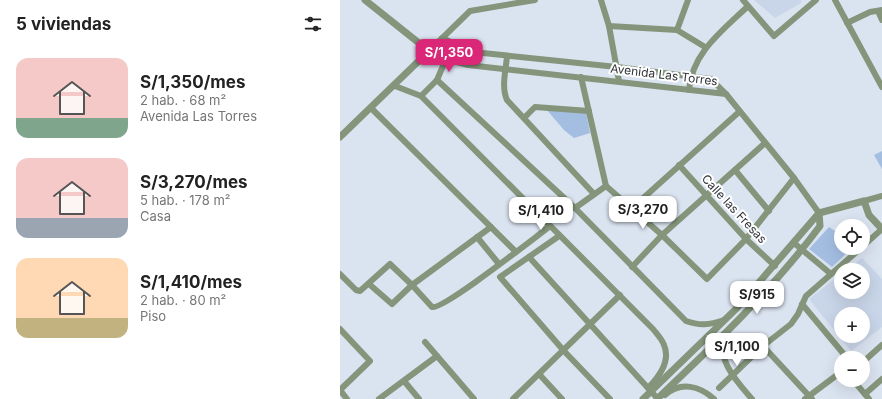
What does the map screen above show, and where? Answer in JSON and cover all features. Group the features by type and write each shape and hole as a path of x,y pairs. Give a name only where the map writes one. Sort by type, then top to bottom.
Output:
{"street":[{"path":"365,0 429,51"},
{"path":"340,137 395,86 470,11 536,0"},
{"path":"601,0 609,26 619,81"},
{"path":"677,30 688,0"},
{"path":"743,0 747,7 774,36 816,0"},
{"path":"835,0 882,87"},
{"path":"689,90 690,76 705,47 747,7"},
{"path":"847,23 870,12 880,11 882,20"},
{"path":"609,26 677,30 705,47"},
{"name":"Avenida Las Torres","path":"442,38 473,52 617,67 711,79 726,94"},
{"name":"Avenida Las Torres","path":"429,51 468,65 726,94"},
{"path":"507,56 504,93 507,100 594,194"},
{"path":"420,96 437,80 446,58"},
{"path":"581,77 606,186 662,235 707,279 746,239 794,178"},
{"path":"437,80 575,208 686,321 700,326 712,325 725,320"},
{"path":"395,86 420,96 549,227 653,329 664,344 665,363 650,390"},
{"path":"529,257 591,323 658,399 754,305 802,250 820,226 819,213 794,178 739,112 726,94"},
{"path":"524,118 535,107 589,110"},
{"path":"371,108 516,252"},
{"path":"631,209 739,112"},
{"path":"632,267 662,235 765,143"},
{"name":"Calle las Fresas","path":"679,165 746,239 775,266"},
{"path":"736,170 768,211"},
{"path":"575,208 606,186"},
{"path":"642,399 725,320 775,266 819,213 882,196"},
{"path":"861,202 881,232 870,241"},
{"path":"369,284 392,304 412,285 491,227"},
{"path":"340,274 356,290 360,290 369,284 389,264 412,285 432,308 437,308 549,227"},
{"path":"559,236 500,277 564,350 610,399"},
{"path":"477,237 499,264"},
{"path":"794,243 831,274"},
{"path":"719,388 762,346 790,324 798,314 806,296 853,255"},
{"path":"513,399 620,295"},
{"path":"802,304 841,351"},
{"path":"340,329 370,361 341,387 346,399"},
{"path":"729,329 724,340 723,352 731,376 752,399"},
{"path":"425,342 474,399"},
{"path":"870,356 882,345"},
{"path":"762,346 809,398 834,378"},
{"path":"379,399 437,356"},
{"path":"540,374 562,399"},
{"path":"864,394 882,379"},
{"path":"404,381 419,399"},
{"path":"661,399 670,390 692,386 702,390 714,399"},
{"path":"858,387 869,399"}],"shaded area":[{"path":"754,0 801,0 801,3 775,18"},
{"path":"546,109 586,112 590,133 574,138 564,130"},
{"path":"882,151 882,169 874,155"},
{"path":"829,227 834,230 834,255 845,255 836,263 834,263 832,267 809,249"},
{"path":"862,258 867,263 855,263"},
{"path":"870,266 882,279 882,327 870,336 870,307 834,307 834,330 809,299 834,279 834,299 870,299"},
{"path":"845,343 861,343 851,351"}]}
